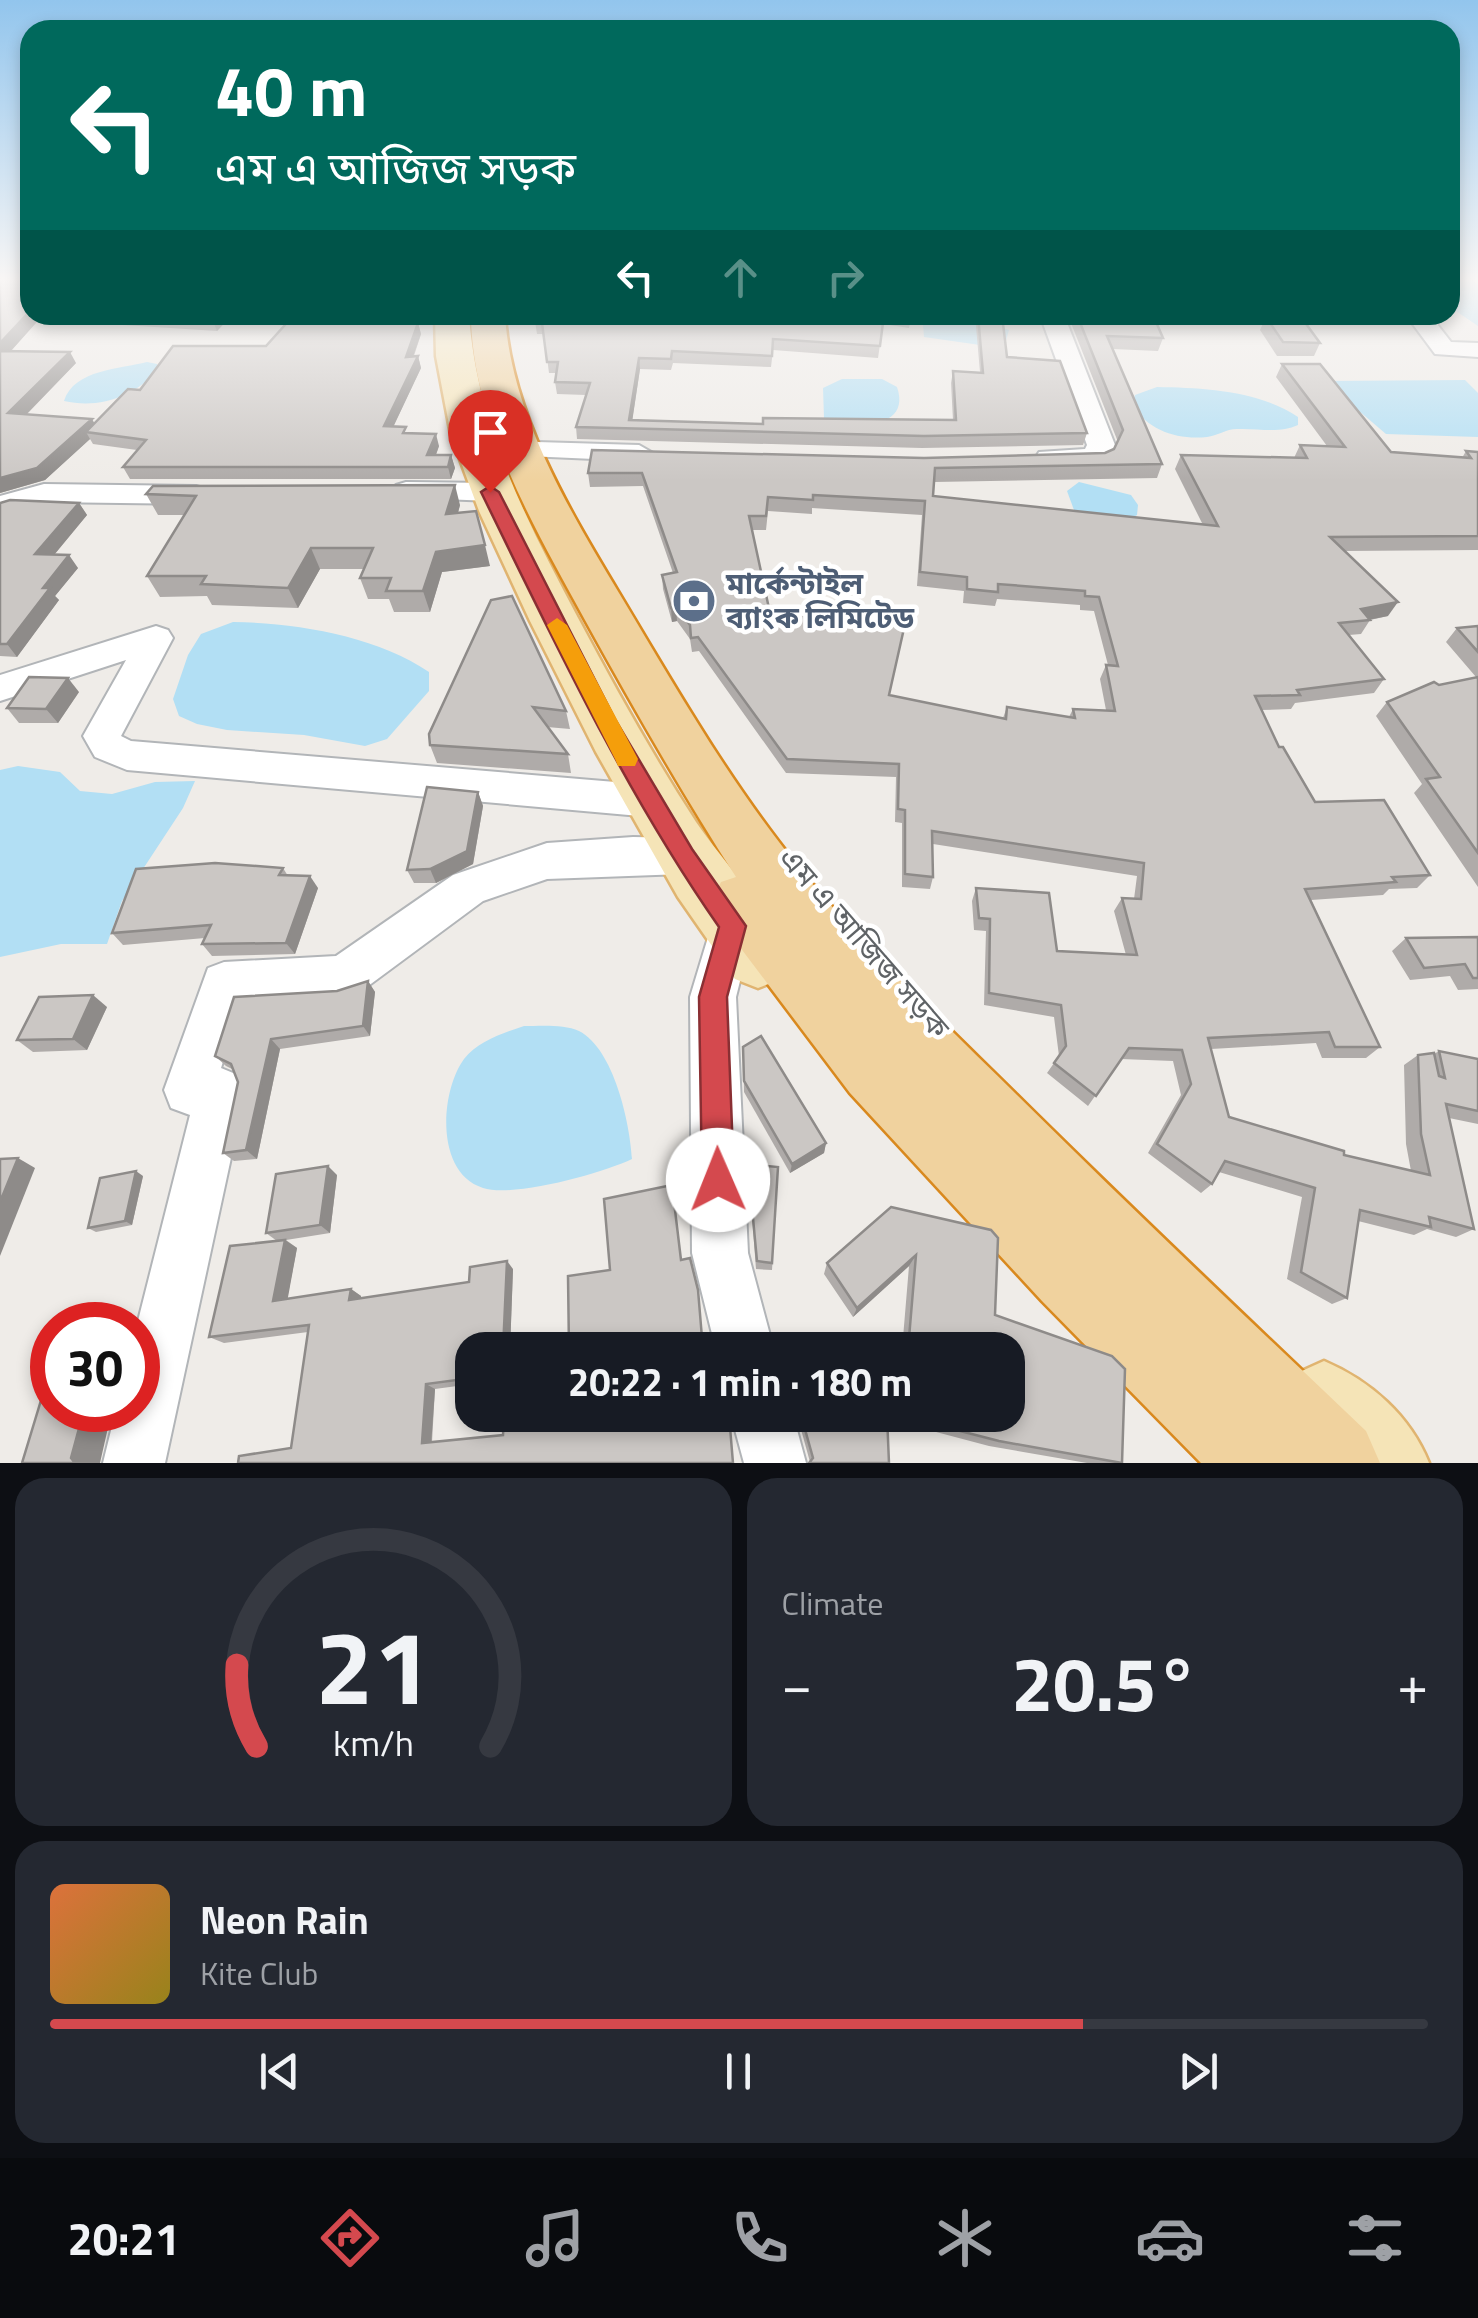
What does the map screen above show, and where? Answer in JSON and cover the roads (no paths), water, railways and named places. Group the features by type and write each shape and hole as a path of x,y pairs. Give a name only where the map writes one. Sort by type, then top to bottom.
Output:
{"highway":[{"path":"467,345 502,473 585,646 647,760 744,902 876,1068 1070,1272 1265,1463"},
{"path":"490,345 504,400 530,468 568,546 682,746 775,884 912,1042 1106,1240 1334,1463"}],"main road":[{"path":"451,345 462,407 490,492 606,724 683,856 732,926 873,1102 1048,1294 1217,1463"},
{"name":"এম এ আজিজ সড়ক","path":"503,345 537,450 633,631 702,741 797,871 935,1027 1383,1463"}],"street":[{"path":"1015,459 1090,457 1098,453 1101,445 1063,345"},
{"path":"1441,345 1444,349 1478,350"},
{"path":"537,450 660,454"},
{"path":"368,492 490,492"},
{"path":"0,505 44,493 220,495"},
{"path":"0,688 156,638 102,736 108,747 127,755 651,801"},
{"path":"134,1463 220,1093 189,1090 224,983 344,977 468,888 547,861 632,854 683,856"},
{"path":"732,926 713,997 720,1253 740,1332"},
{"path":"766,1432 774,1463"}],"water":[{"path":"147,362 157,364 158,370 127,394 103,402 64,401 69,390 88,376"},
{"path":"842,379 882,379 897,387 896,412 876,423 849,424 824,418 823,388"},
{"path":"1465,380 1478,393 1478,437 1386,434 1324,381"},
{"path":"1157,387 1248,396 1298,417 1298,425 1276,430 1233,429 1207,437 1175,435 1155,427 1133,405 1135,395"},
{"path":"1079,482 1131,495 1138,505 1137,515 1130,519 1074,510 1067,491"},
{"path":"233,622 309,629 385,649 429,672 429,691 387,739 365,746 304,735 227,730 179,716 173,699 188,655 201,634"},
{"path":"18,766 60,772 80,791 112,794 155,782 195,781 183,808 122,901 107,944 61,944 0,957 0,770"},
{"path":"524,1026 566,1027 591,1040 618,1088 632,1159 580,1177 515,1190 483,1188 467,1180 456,1166 446,1130 456,1073 476,1047"}],"place":[{"name":"মার্কেন্টাইল ব্যাংক লিমিটেড","path":"694,601"}]}
